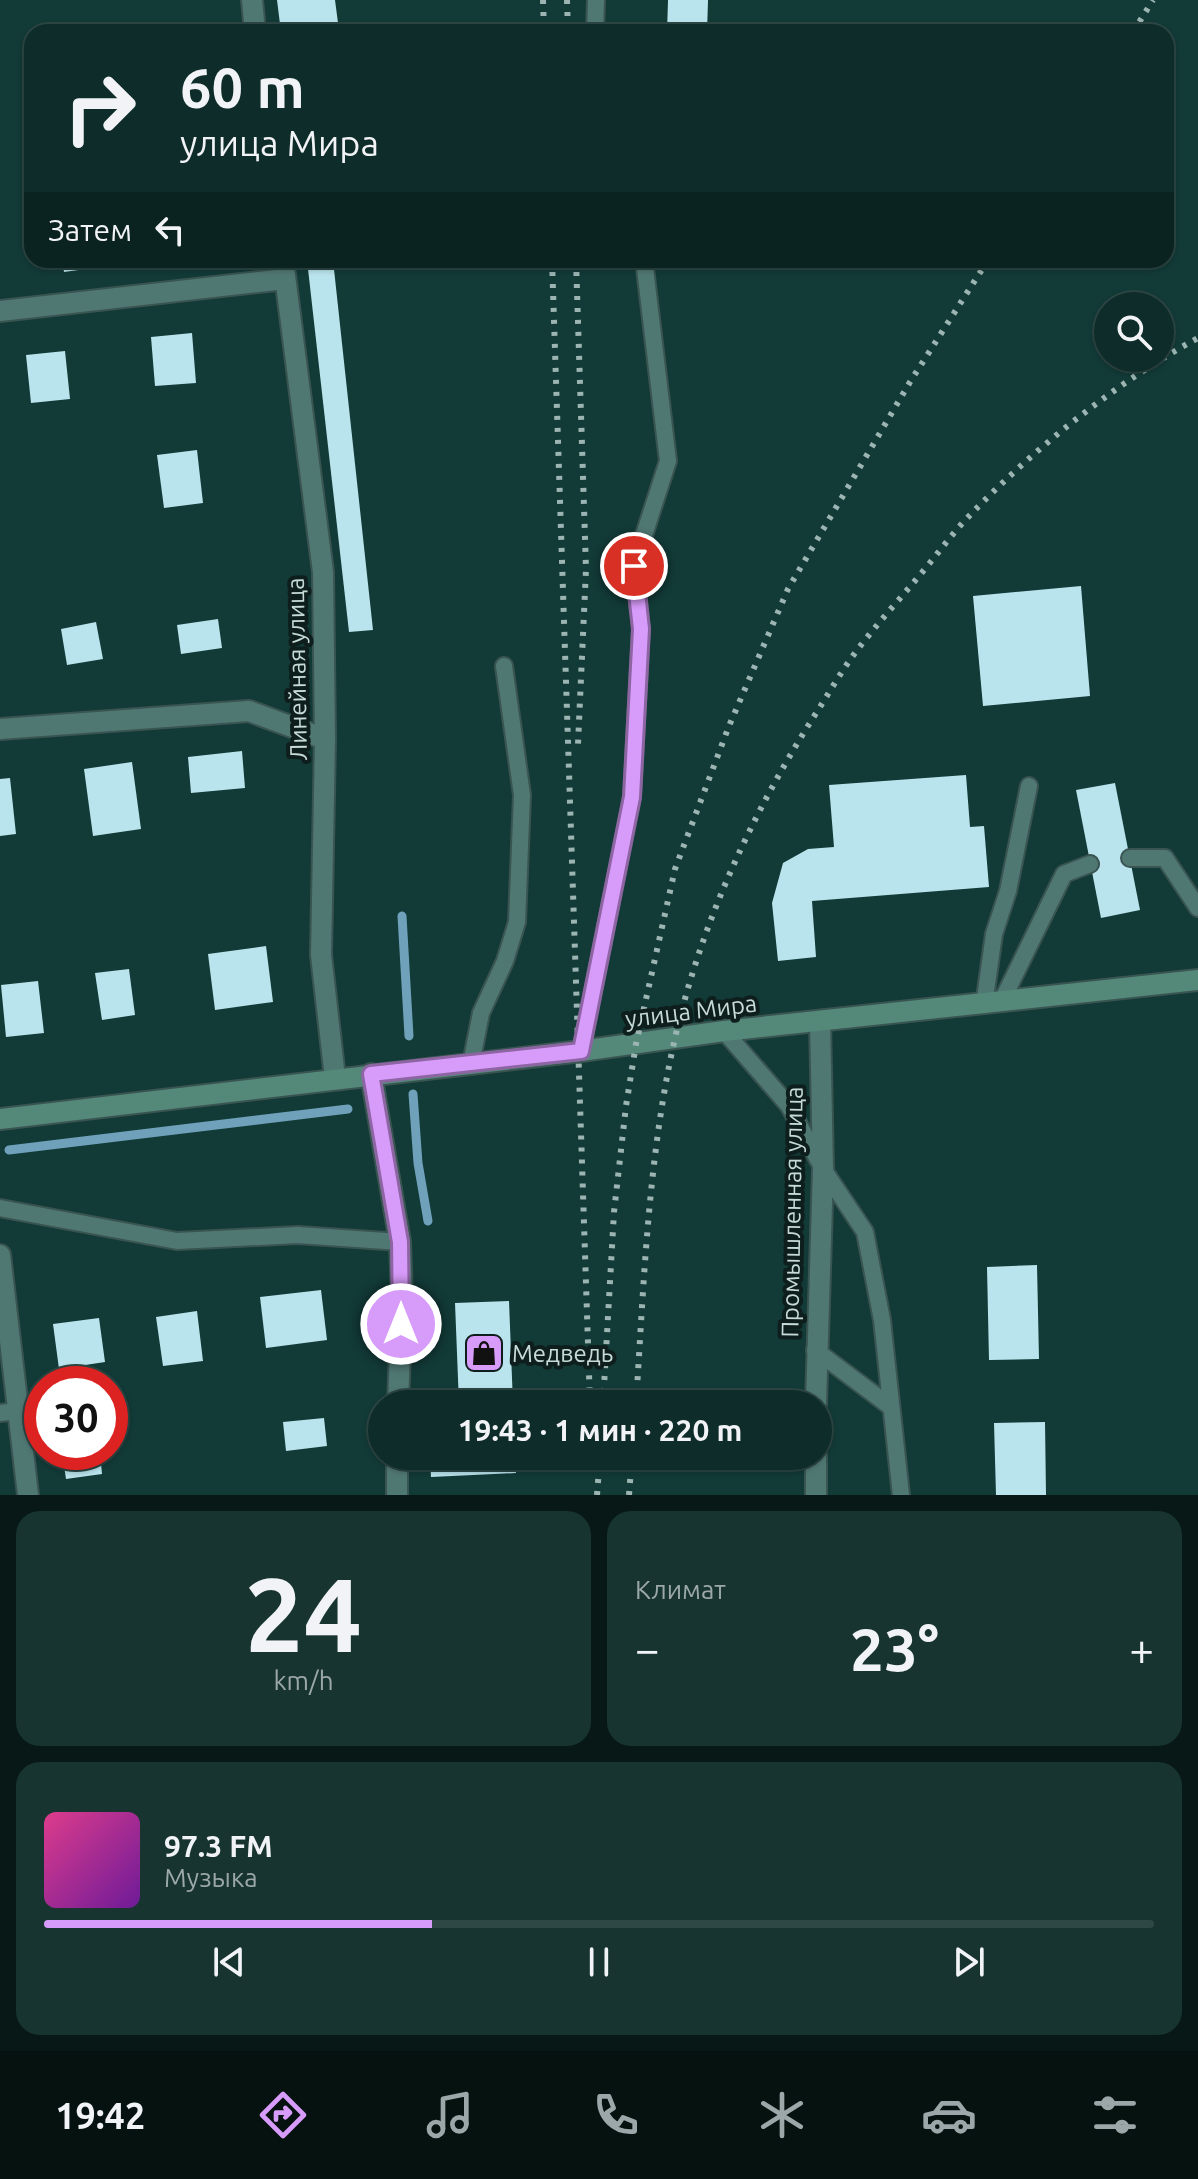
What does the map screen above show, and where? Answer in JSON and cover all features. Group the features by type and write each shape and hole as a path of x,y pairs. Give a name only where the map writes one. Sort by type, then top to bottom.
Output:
{"main road":[{"name":"улица Мира","path":"0,1119 581,1051 724,1031 1198,980"}],"street":[{"path":"252,0 254,24"},
{"path":"0,311 284,269"},
{"name":"Линейная улица","path":"284,269 323,572 325,739 321,955 335,1078"},
{"path":"0,729 249,711 325,739"},
{"name":"Промышленная улица","path":"816,1390 823,1169 820,1021"},
{"path":"371,1074 400,1242 402,1297 399,1390"},
{"path":"0,1255 9,1412 28,1495"},
{"path":"397,1470 397,1495"},
{"path":"816,1470 816,1495"}],"lane":[{"path":"595,24 596,0"},
{"path":"581,1051 632,797 641,629 634,566 668,461 645,268"},
{"path":"471,1064 481,1013 505,961 517,922 522,795 504,666"},
{"path":"992,1004 994,934 1008,891 1029,786"},
{"path":"1130,858 1165,858 1198,908"},
{"path":"992,1004 1064,874 1090,864"},
{"path":"724,1031 789,1106 823,1169 865,1232 882,1320 901,1495"},
{"path":"0,1208 177,1241 298,1235 400,1242"},
{"path":"815,1350 891,1407"}],"building":[{"path":"277,0 335,0 338,23 280,24"},
{"path":"668,0 708,0 707,24 667,24"},
{"path":"63,268 93,268 64,272"},
{"path":"308,268 334,268 373,630 349,632"},
{"path":"192,333 196,383 155,386 151,337"},
{"path":"65,351 70,399 31,403 26,355"},
{"path":"197,450 203,503 164,508 157,455"},
{"path":"1081,586 1090,696 983,706 973,596"},
{"path":"218,619 222,648 181,654 177,625"},
{"path":"96,622 103,659 67,665 61,629"},
{"path":"242,751 245,788 191,793 188,757"},
{"path":"132,762 141,829 93,836 84,769"},
{"path":"966,775 970,827 984,826 989,887 812,901 816,957 778,961 772,903 783,863 808,849 834,847 829,785"},
{"path":"10,778 16,834 0,836 0,779"},
{"path":"1115,783 1140,910 1101,918 1076,790"},
{"path":"266,946 273,1002 215,1010 208,954"},
{"path":"129,969 135,1015 102,1020 95,973"},
{"path":"38,981 44,1033 6,1037 1,985"},
{"path":"1037,1265 1039,1359 989,1360 987,1267"},
{"path":"321,1290 327,1340 266,1348 260,1297"},
{"name":"Медведь","path":"509,1301 512,1390 458,1390 455,1303"},
{"path":"197,1311 203,1361 163,1366 156,1317"},
{"path":"99,1318 105,1362 59,1366 53,1324"},
{"path":"324,1418 327,1446 286,1451 283,1422"},
{"path":"1045,1422 1046,1495 996,1495 994,1423"},
{"path":"65,1470 102,1470 102,1474 66,1479"},
{"path":"431,1470 516,1470 516,1473 431,1477"}],"waterway":[{"path":"402,916 409,1036"},
{"path":"413,1094 418,1163 428,1221"},
{"path":"9,1150 348,1109"}],"railway":[{"path":"543,0 544,24"},
{"path":"567,0 568,24"},
{"path":"1138,24 1153,0"},
{"path":"552,268 590,1390"},
{"path":"576,268 586,569 578,744"},
{"path":"604,1390 614,1212 626,1106 636,1044 675,869 729,726 788,589 910,382 983,268"},
{"path":"637,1390 653,1174 675,1038 686,994 715,908 773,785 853,656 965,520 1023,464 1079,417 1168,355 1198,338"},
{"path":"597,1495 599,1470"},
{"path":"629,1495 631,1470"}],"place":[{"name":"Медведь","path":"484,1353"}],"route":[{"path":"401,1324 400,1242 371,1074 581,1051 632,797 641,629 634,566"}]}
